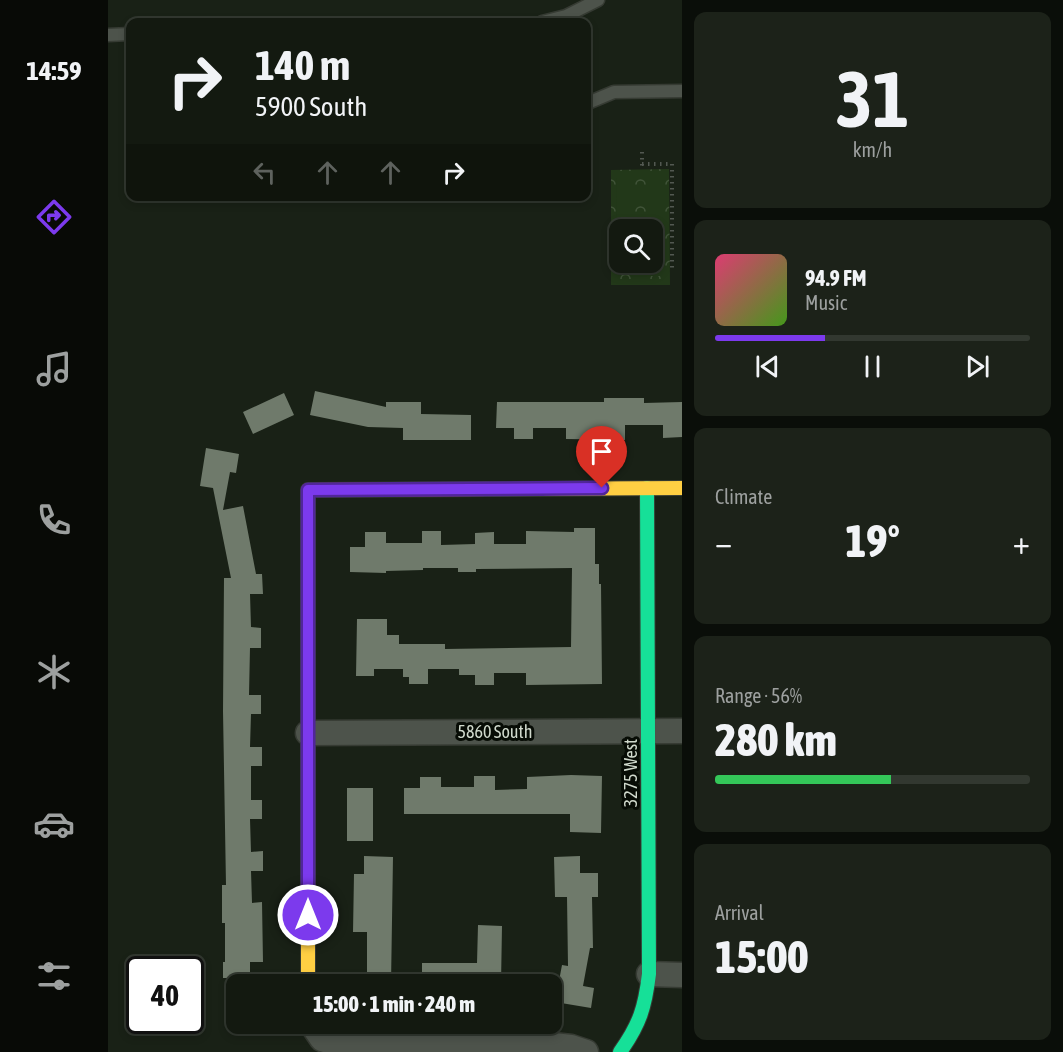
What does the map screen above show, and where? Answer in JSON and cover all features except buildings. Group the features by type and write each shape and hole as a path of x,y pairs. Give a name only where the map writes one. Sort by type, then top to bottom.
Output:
{"street":[{"name":"3275 West","path":"620,1052 632,1035 645,1006 649,974 647,488"},
{"path":"308,974 308,490 682,488"},
{"name":"5860 South","path":"308,733 682,731"},
{"path":"649,974 682,975"},
{"path":"320,1034 334,1043 347,1045 554,1045 586,1052"}],"lane":[{"path":"558,18 598,0"},
{"path":"108,35 126,34"},
{"path":"591,102 614,92 682,91"}],"path":[{"path":"642,152 642,167 672,164 672,270"}],"green space":[{"path":"669,169 670,285 611,285 611,273 663,273 663,219 611,219 611,170"},
{"path":"616,178 635,178 635,219 617,219"},
{"path":"646,178 664,178 664,219 646,219"},
{"path":"664,235 664,276 646,276 646,273 663,273"}],"traffic: fast":[{"path":"620,1052 640,1015 649,974 647,488"}],"traffic: slow":[{"path":"489,489 682,488"},
{"path":"308,561 308,974"}],"traffic: jam":[{"path":"308,561 308,490 489,489"}],"route":[{"path":"308,915 308,490 602,488"}]}
